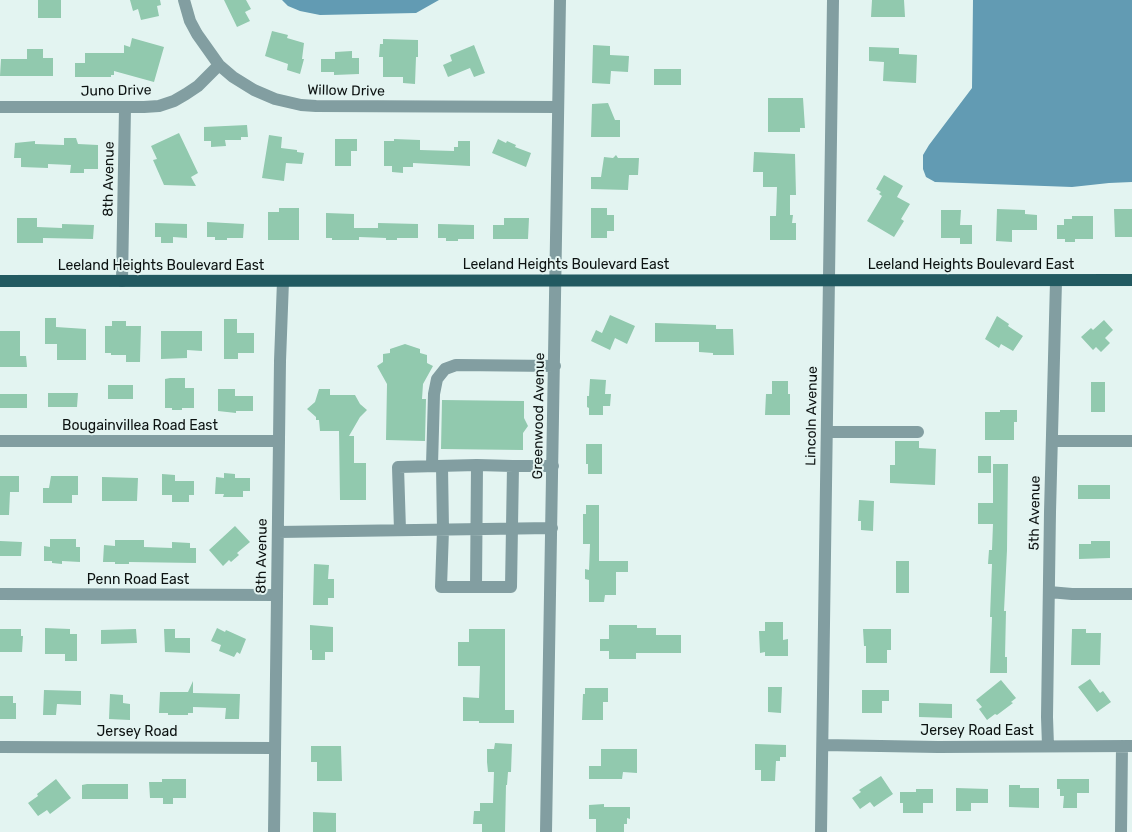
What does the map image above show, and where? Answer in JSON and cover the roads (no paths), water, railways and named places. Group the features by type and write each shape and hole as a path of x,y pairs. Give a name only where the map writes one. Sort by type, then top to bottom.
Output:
{"main road":[{"name":"Leeland Heights Boulevard East","path":"0,281 1132,280"}],"street":[{"name":"Willow Drive","path":"184,0 196,34 219,65 232,77 254,90 275,99 300,105 346,107 558,107"},
{"name":"Greenwood Avenue","path":"546,832 560,0"},
{"name":"Lincoln Avenue","path":"820,832 823,745 833,0"},
{"name":"Juno Drive","path":"0,107 159,106 174,101 198,86 219,65"},
{"name":"8th Avenue","path":"122,281 125,107"},
{"name":"8th Avenue","path":"274,832 283,281"},
{"name":"5th Avenue","path":"1048,746 1049,592 1056,281"},
{"path":"513,466 513,529 510,587 441,587 443,530 437,466 434,394 437,379 445,369 456,365 555,366"},
{"path":"827,432 918,432"},
{"name":"Bougainvillea Road East","path":"0,442 279,441"},
{"path":"1052,441 1132,441"},
{"path":"476,587 477,465"},
{"path":"400,530 398,467 553,466"},
{"path":"278,532 552,528"},
{"path":"1049,592 1132,594"},
{"name":"Penn Road East","path":"0,594 277,595"},
{"name":"Jersey Road East","path":"823,745 938,747 1127,746"},
{"path":"1120,832 1127,746"},
{"name":"Jersey Road","path":"0,747 274,748"}],"water":[{"path":"282,0 439,0 416,13 320,15 300,11 288,6"},
{"path":"973,0 1132,0 1132,182 1072,187 935,182 926,177 923,169 923,155 972,88"}]}
